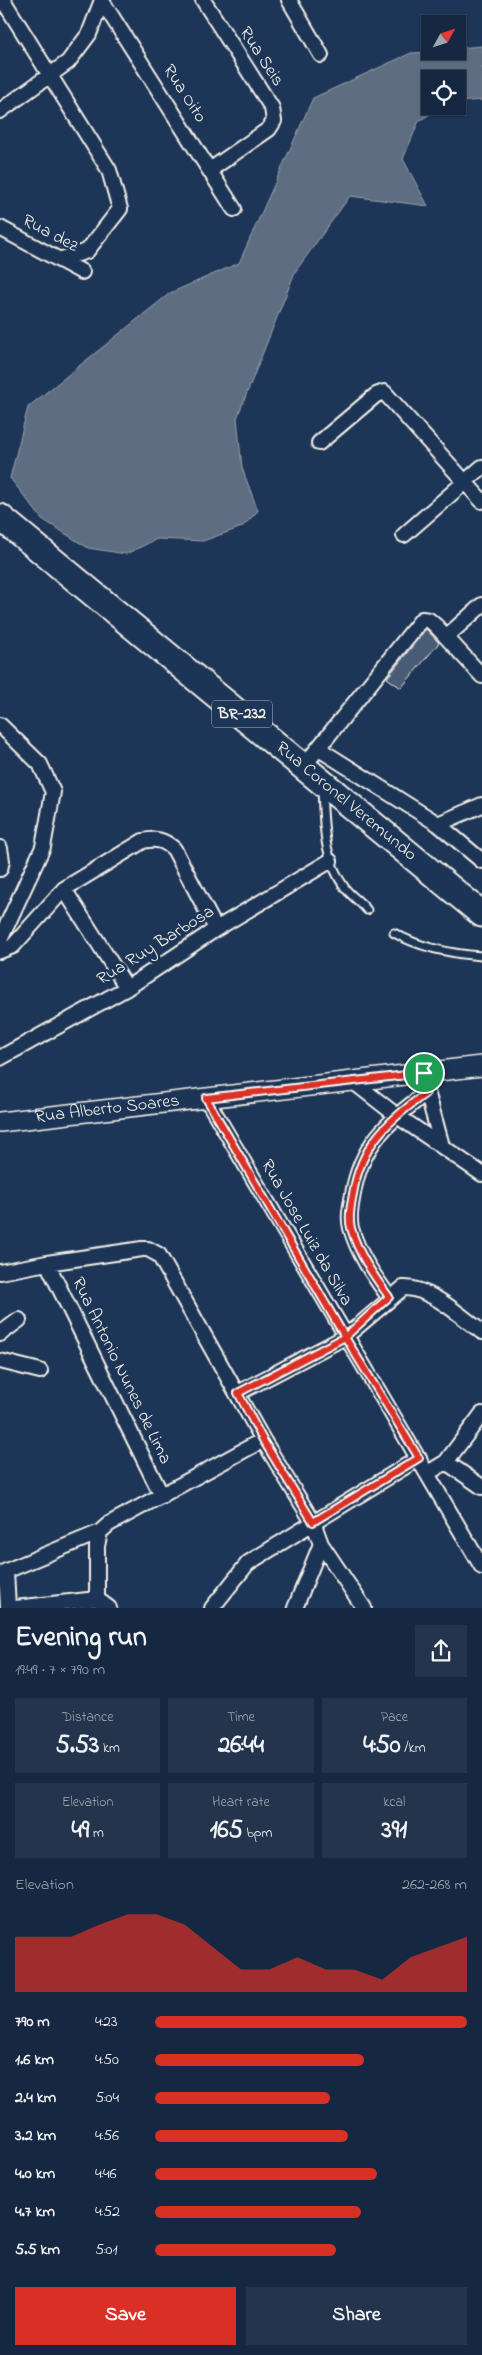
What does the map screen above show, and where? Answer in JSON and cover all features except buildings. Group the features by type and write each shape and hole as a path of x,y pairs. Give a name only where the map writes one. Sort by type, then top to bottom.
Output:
{"highway":[{"name":"Rua Coronel Veremundo","path":"0,517 315,765 482,914"}],"main road":[{"name":"Rua Alberto Soares","path":"0,1122 482,1066"}],"street":[{"path":"2,0 109,170 120,209 87,251 59,260"},
{"path":"0,110 68,62 89,34 102,0"},
{"name":"Rua Oito","path":"102,0 234,209"},
{"name":"Rua Seis","path":"203,0 272,108 274,121 269,130 210,170"},
{"path":"289,0 321,55"},
{"name":"Rua dez","path":"0,228 82,272"},
{"path":"319,443 376,395 384,392 482,501"},
{"path":"404,535 482,468"},
{"path":"446,637 482,605"},
{"path":"482,676 429,620 422,620 315,765 438,824 482,861"},
{"path":"0,725 40,764 53,792 43,847 0,940"},
{"path":"438,824 482,805"},
{"path":"0,951 13,946 64,889 143,841 153,839 165,841 174,849 216,929"},
{"path":"0,848 2,861 0,869"},
{"name":"Rua Ruy Barbosa","path":"0,1058 127,988 216,929 330,861"},
{"path":"64,889 127,988"},
{"path":"424,1073 426,1093 442,1146"},
{"path":"351,1080 396,1115 482,1174"},
{"path":"389,1297 358,1250 350,1226 349,1212 355,1176 365,1154 386,1124 426,1093"},
{"name":"Rua Jose Luiz da Silva","path":"206,1098 482,1567"},
{"path":"0,1272 47,1262 142,1249 154,1252 162,1260 263,1440 313,1522 321,1544 364,1608"},
{"name":"Rua Antonio Nunes de Lima","path":"47,1262 162,1496"},
{"path":"238,1393 345,1337 389,1297 403,1288 424,1292 482,1332"},
{"path":"0,1334 19,1320"},
{"path":"0,1361 40,1371"},
{"path":"428,1473 446,1462 482,1414"},
{"path":"8,1608 3,1569 100,1532 109,1524 263,1440"},
{"path":"212,1608 248,1562 419,1458"},
{"path":"446,1462 482,1487"},
{"path":"96,1599 97,1546 100,1532"},
{"path":"295,1608 321,1544"},
{"path":"15,1608 96,1599 109,1608"}],"lane":[{"path":"315,765 325,844 330,861 346,888 368,910"},
{"path":"394,933 409,941 431,947 459,954 482,956"}],"water":[{"path":"482,46 482,100 466,101 466,70 421,70 421,115 429,115 419,121 403,159 428,206 350,196 295,272 237,418 242,468 258,511 242,527 203,541 157,539 126,554 88,548 42,519 10,478 28,407 170,293 239,263 313,98 411,53 421,53 421,60 466,60 466,47"}],"route":[{"path":"424,1073 206,1098 345,1337 419,1458 313,1522 263,1440 238,1393 345,1337 389,1297 358,1250 350,1226 349,1212 355,1176 365,1154 386,1124 426,1093 424,1073"}]}
